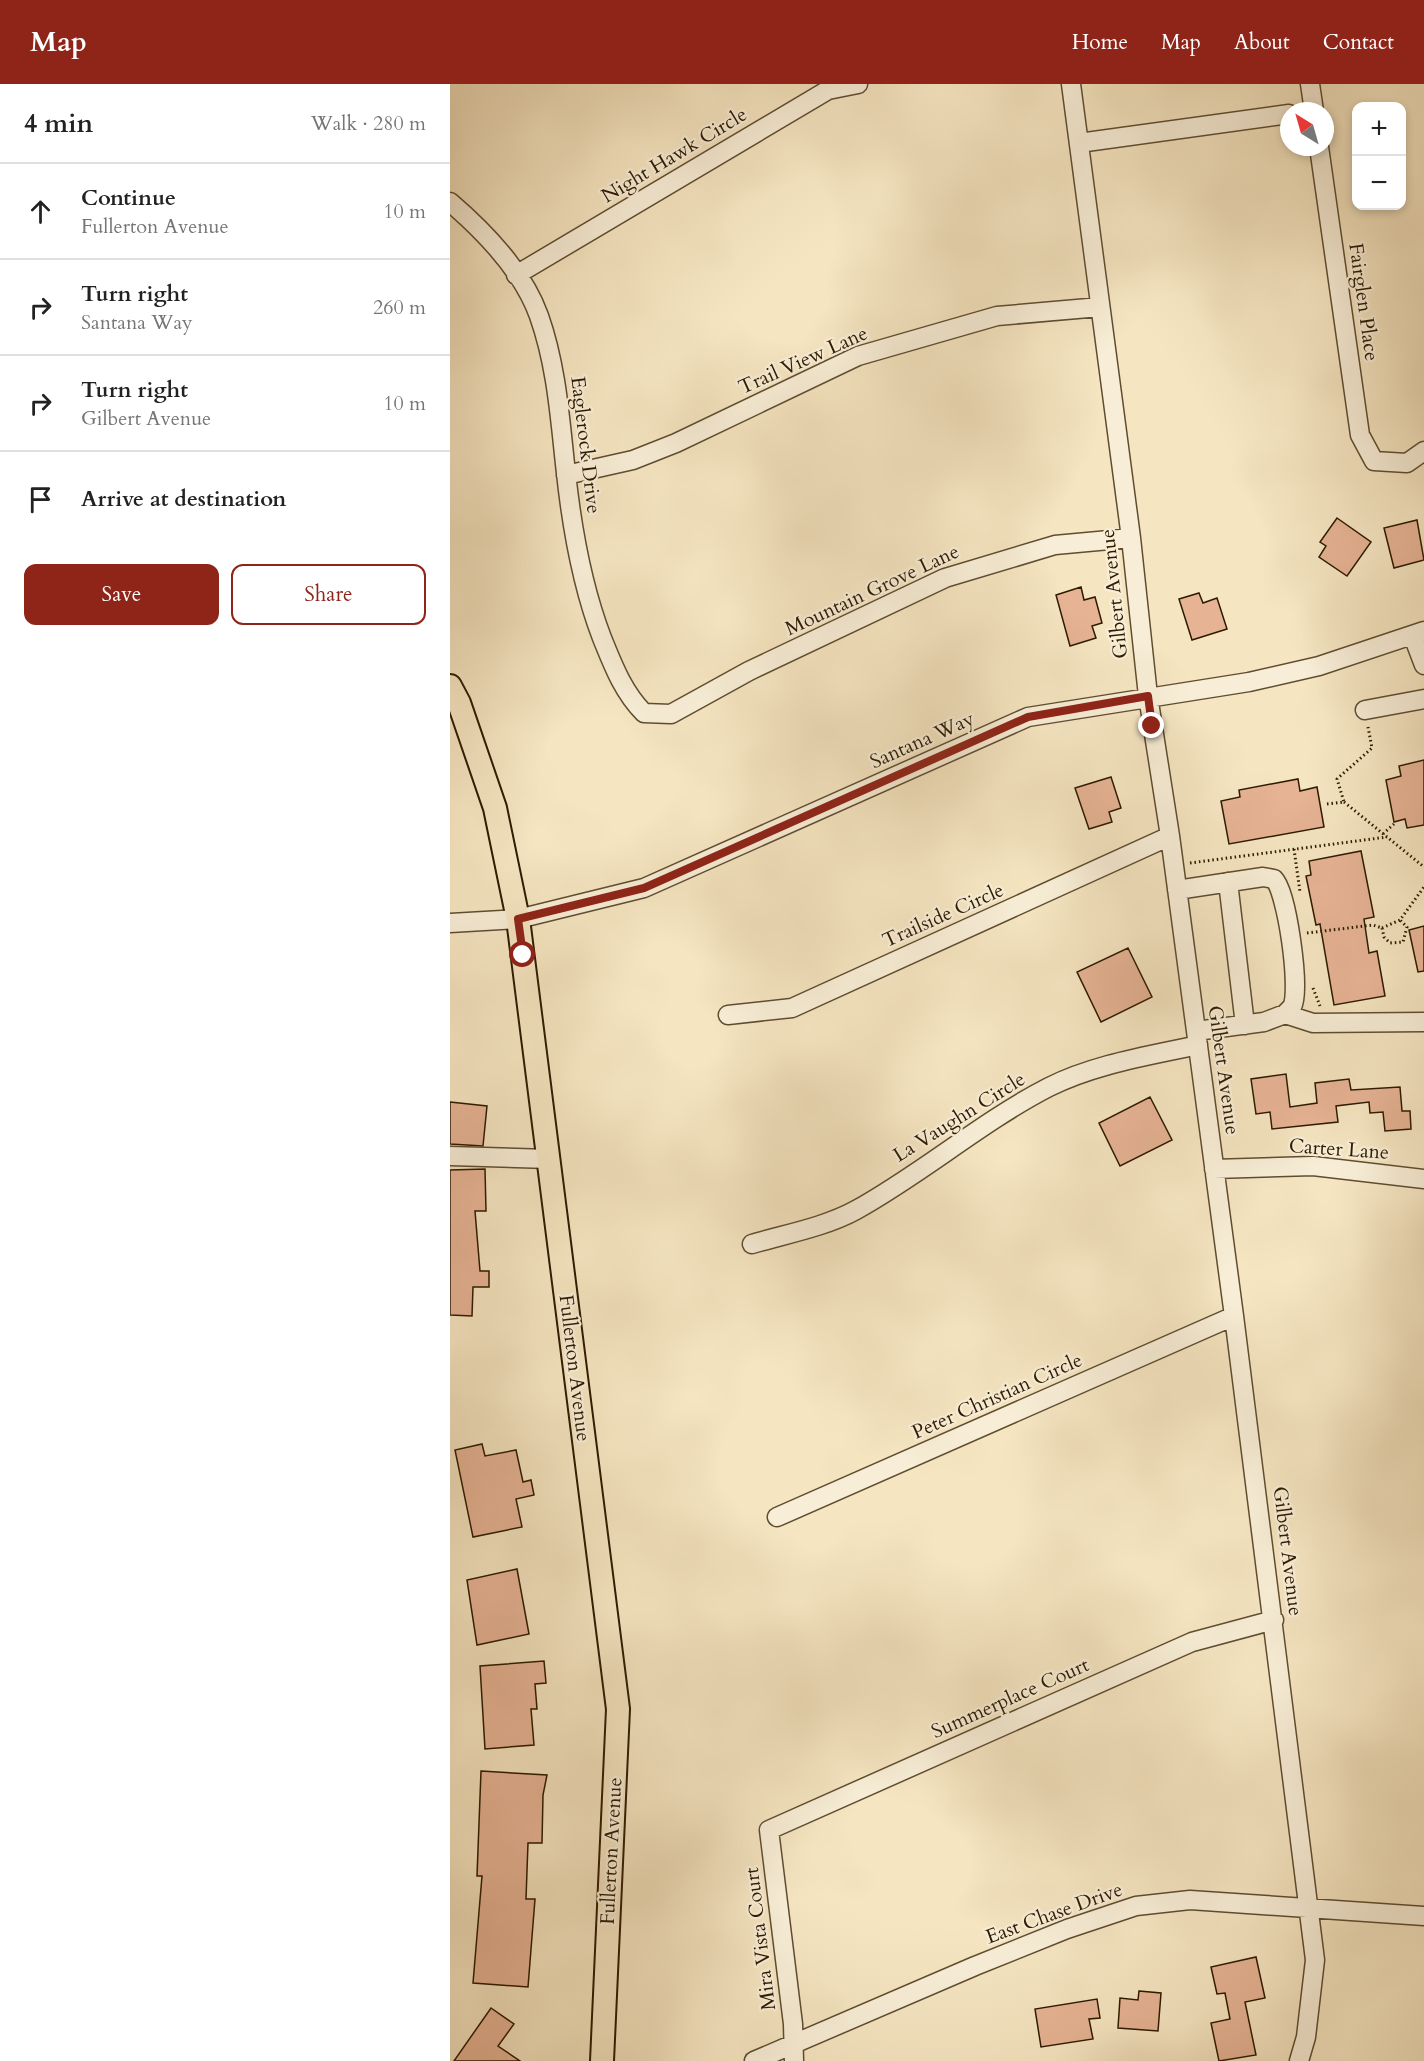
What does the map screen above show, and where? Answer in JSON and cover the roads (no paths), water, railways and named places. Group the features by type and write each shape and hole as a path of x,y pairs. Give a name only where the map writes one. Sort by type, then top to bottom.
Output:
{"main road":[{"name":"Fullerton Avenue","path":"450,686 459,703 495,808 518,919 618,1709 602,2021 602,2061"}],"street":[{"name":"Night Hawk Circle","path":"516,275 828,90 858,84"},
{"name":"Gilbert Avenue","path":"1071,84 1131,538 1148,696 1170,836 1274,1620 1315,1960 1306,2037 1299,2061"},
{"path":"1310,84 1311,102"},
{"path":"1079,143 1280,115"},
{"name":"Fairglen Place","path":"1320,156 1360,435 1374,461 1407,463 1424,451"},
{"name":"Eaglerock Drive","path":"450,202 491,240 516,275 539,314 555,371 566,475 589,604 628,698 644,713"},
{"name":"Trail View Lane","path":"566,475 633,460 676,443 858,356 997,316 1100,307"},
{"name":"Mountain Grove Lane","path":"644,713 671,714 749,671 945,578 1055,545 1131,538"},
{"path":"1418,633 1424,666"},
{"name":"Santana Way","path":"450,924 518,919 644,888 1028,717 1148,696 1249,682 1319,666 1418,633"},
{"path":"1365,710 1424,699"},
{"name":"Trailside Circle","path":"728,1015 792,1008 1170,836"},
{"path":"1177,890 1269,877 1281,888 1297,991 1292,1007 1285,1014 1313,1023 1424,1022"},
{"path":"1228,882 1245,1024"},
{"name":"La Vaughn Circle","path":"752,1244 855,1211 1000,1115 1050,1087 1090,1070 1245,1024 1264,1022 1285,1014"},
{"path":"450,1156 549,1159"},
{"name":"Carter Lane","path":"1214,1169 1314,1166 1424,1179"},
{"name":"Peter Christian Circle","path":"777,1517 1234,1316"},
{"name":"Summerplace Court","path":"769,1830 1192,1642 1274,1620"},
{"name":"Mira Vista Court","path":"769,1830 794,2052"},
{"name":"East Chase Drive","path":"754,2061 794,2052 1056,1933 1136,1906 1190,1900 1424,1916"}]}
